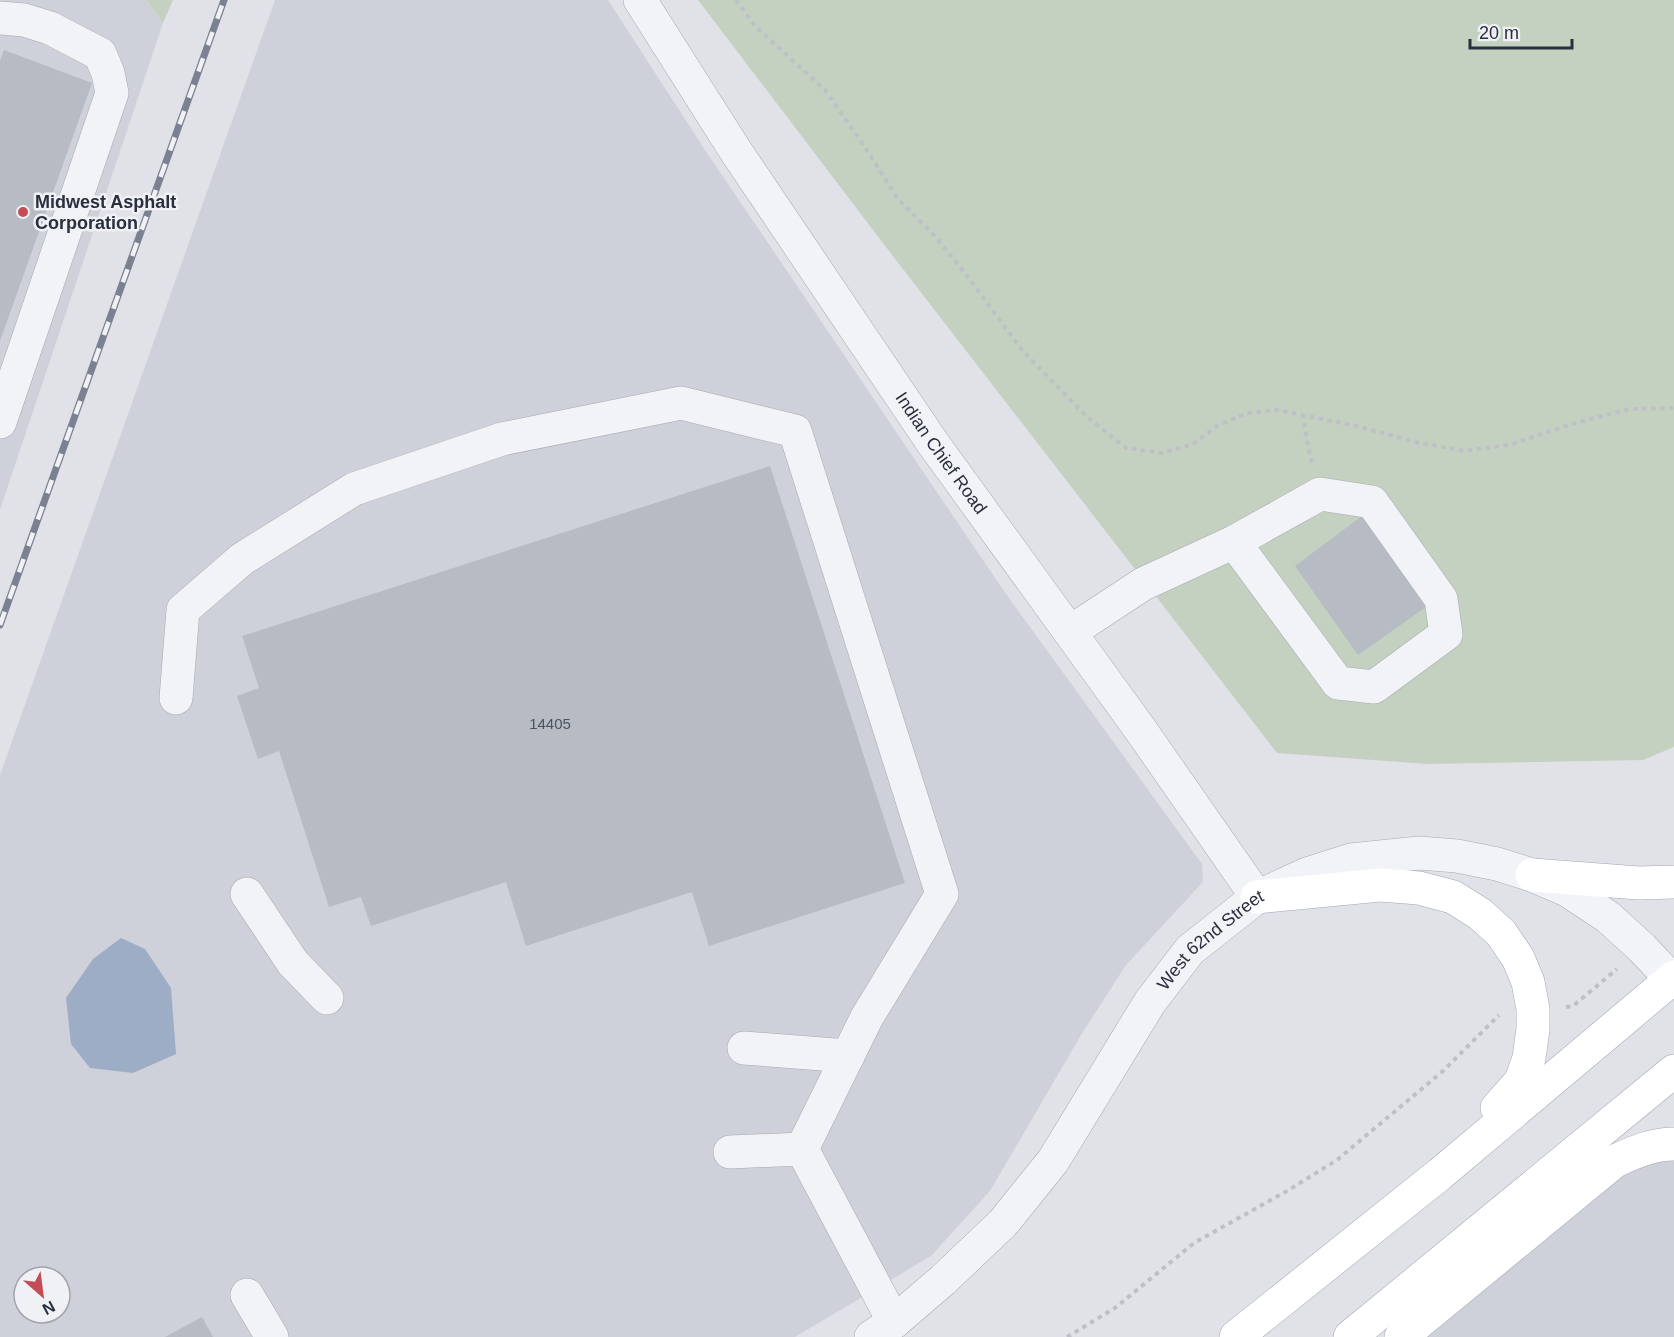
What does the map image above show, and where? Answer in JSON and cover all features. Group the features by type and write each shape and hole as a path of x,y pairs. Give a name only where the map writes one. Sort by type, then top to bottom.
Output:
{"main road":[{"path":"1532,875 1639,883 1674,882"},
{"path":"1257,897 1380,885 1419,888 1453,897 1479,914 1501,933 1518,958 1528,982 1533,1009 1529,1058 1521,1081 1440,1173"},
{"path":"1236,1337 1440,1173 1673,979"},
{"path":"1350,1337 1674,1071"},
{"path":"1401,1337 1615,1161 1639,1150 1662,1144 1674,1144"}],"street":[{"name":"Indian Chief Road","path":"640,0 735,150 932,442 1140,729 1257,897"},
{"path":"0,18 24,20 50,28 99,54 108,73 112,93 0,422"},
{"path":"176,698 183,610 242,559 354,489 502,439 681,403 795,431 942,894 867,1017 802,1149"},
{"path":"1070,632 1143,584 1234,542 1320,494 1372,502 1441,599 1446,634 1374,687 1338,683 1234,542"},
{"name":"West 62nd Street","path":"883,1330 944,1280 1003,1222 1053,1161 1156,993 1190,950 1257,897 1318,870 1351,860 1384,855 1419,853 1456,856 1497,864 1532,875 1567,890 1608,917 1673,979"},
{"path":"247,894 293,963 327,998"},
{"path":"744,1048 848,1056"},
{"path":"802,1149 883,1330"},
{"path":"730,1152 802,1149"},
{"path":"246,1295 272,1337"}],"path":[{"path":"736,0 755,26 825,90 898,199 961,268 1022,350 1087,417 1126,448 1162,453 1193,444 1217,426 1247,413 1278,410 1465,451 1513,444 1568,425 1629,409 1674,408"},
{"path":"1303,414 1305,436 1320,494"},
{"path":"1563,1007 1573,1006 1617,969"},
{"path":"1067,1337 1115,1308 1194,1243 1337,1161 1443,1071 1498,1015 1507,1012"}],"shaded area":[{"path":"0,0 146,0 163,23 0,510"},
{"path":"275,0 608,0 705,150 1006,594 1202,864 1203,882 1126,965 1081,1035 990,1191 931,1256 795,1337 0,1337 0,775"},
{"path":"1674,1159 1674,1337 1422,1337 1621,1170"}],"green space":[{"path":"146,0 173,0 163,23"},
{"path":"698,0 1674,0 1674,747 1643,760 1428,764 1277,753"}],"water":[{"path":"121,938 145,949 171,988 176,1054 133,1073 90,1068 71,1044 66,998 93,959"}],"building":[{"name":"Midwest Asphalt Corporation","path":"4,50 92,83 0,341 0,61"},
{"path":"770,466 905,883 709,946 692,892 526,946 506,882 371,926 361,897 329,907 279,751 258,759 237,696 259,688 242,636"},
{"path":"1362,516 1426,607 1358,655 1295,566"},
{"path":"202,1317 213,1337 165,1337"}],"railway":[{"path":"0,625 224,0"}],"place":[{"name":"Midwest Asphalt Corporation","path":"23,212"}]}
